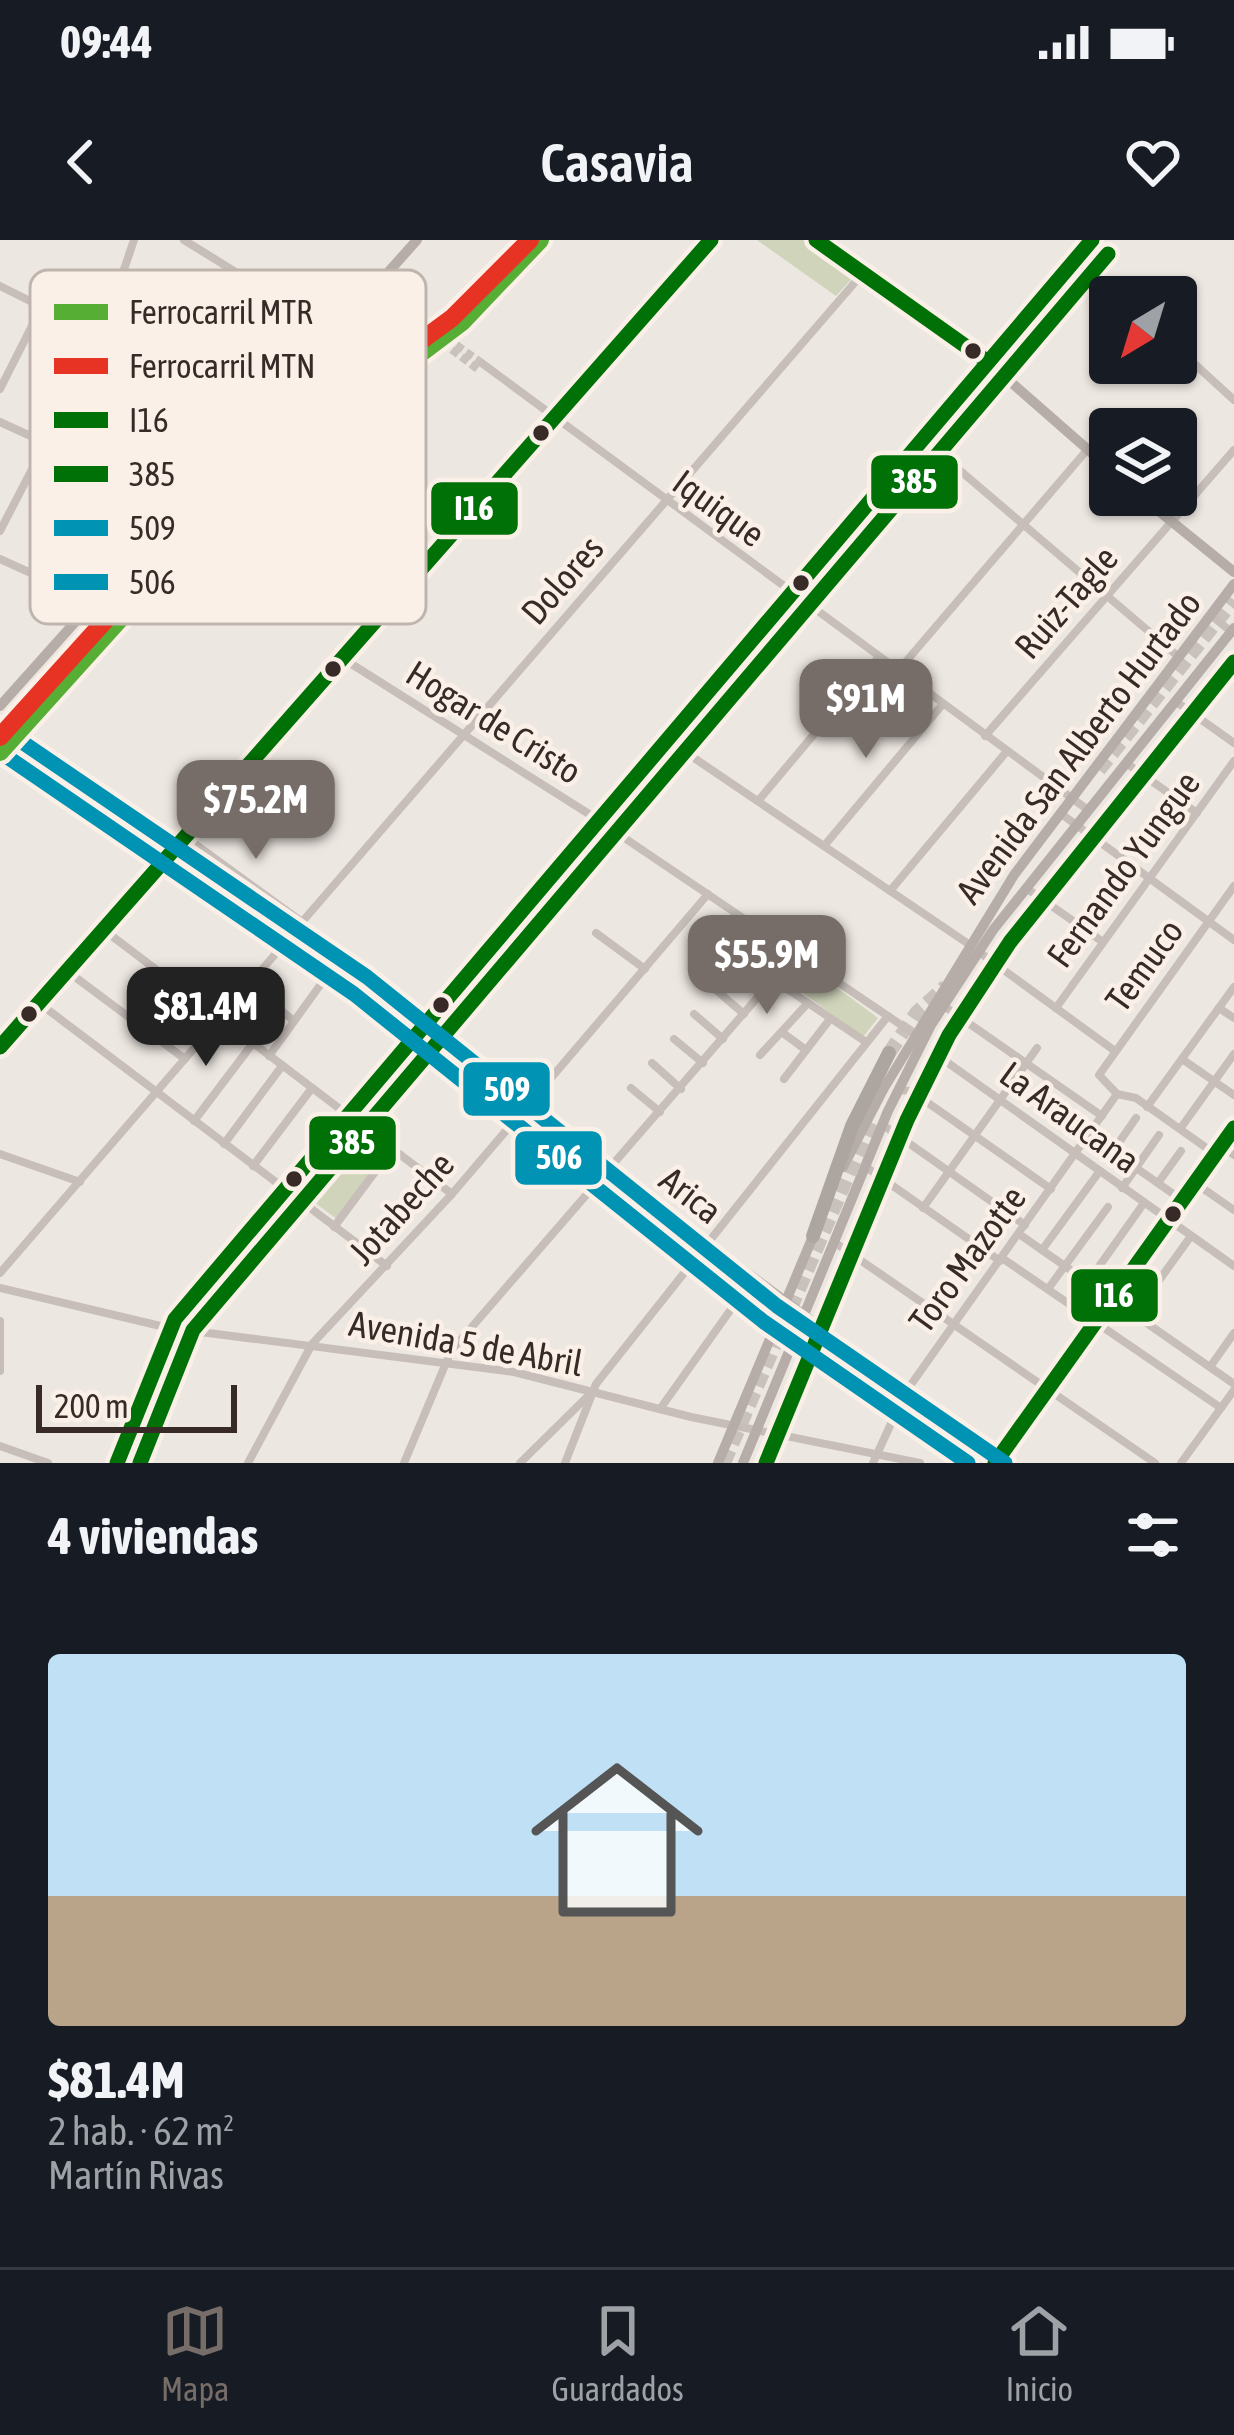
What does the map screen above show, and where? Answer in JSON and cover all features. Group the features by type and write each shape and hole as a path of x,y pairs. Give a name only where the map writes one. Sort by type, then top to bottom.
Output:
{"highway":[{"path":"813,1236 852,1126 889,1052"}],"main road":[{"path":"391,270 417,240"},
{"path":"816,240 988,362 1087,449"},
{"path":"1163,516 1229,569 1233,584"},
{"name":"Avenida San Alberto Hurtado","path":"718,1463 860,1132 916,1035 1070,796 1213,617 1233,584"},
{"path":"0,706 73,624"},
{"name":"Avenida San Alberto Hurtado","path":"742,1463 898,1090 974,948 1233,631"},
{"name":"Arica","path":"422,1025 378,1001 222,884 367,977 705,1244 1000,1462"},
{"path":"302,922 367,977"},
{"path":"326,977 378,1001"},
{"name":"Arica","path":"717,1253 749,1284 785,1305"}],"street":[{"path":"124,270 134,240"},
{"path":"184,240 232,270"},
{"path":"426,563 711,240"},
{"path":"117,1463 169,1328 1092,240"},
{"path":"1078,256 1099,276"},
{"name":"Dolores","path":"302,922 863,273"},
{"path":"0,286 30,300"},
{"path":"0,389 30,330"},
{"path":"1197,366 1234,400"},
{"name":"Iquique","path":"481,367 1088,810"},
{"path":"0,422 30,436"},
{"path":"922,439 1180,658"},
{"path":"897,672 1087,449"},
{"name":"Ruiz-Tagle","path":"985,736 1234,450"},
{"path":"0,531 30,474"},
{"path":"0,559 30,572"},
{"path":"1213,617 1233,631"},
{"path":"0,1047 372,624"},
{"name":"Hogar de Cristo","path":"342,658 597,819 916,1035"},
{"path":"758,801 878,658"},
{"path":"1175,701 1234,742"},
{"path":"824,846 942,705"},
{"path":"666,739 974,948 1115,1051"},
{"path":"890,891 1007,752"},
{"name":"Fernando Yungue","path":"1057,1008 1234,761"},
{"path":"1126,763 1197,814"},
{"path":"1059,812 1234,940"},
{"path":"184,836 302,922"},
{"path":"164,859 326,977 269,1056"},
{"name":"Temuco","path":"1117,1094 1099,1077 1234,886"},
{"path":"1026,888 1104,943"},
{"name":"Jotabeche","path":"248,1463 312,1344 452,1194 708,894"},
{"path":"103,930 452,1194"},
{"path":"596,933 645,969"},
{"path":"0,1273 284,944"},
{"path":"404,1463 446,1361 796,953"},
{"path":"738,964 866,1042"},
{"path":"67,970 185,1059"},
{"path":"249,984 294,1021"},
{"path":"1148,1107 1234,987"},
{"path":"716,989 744,1014"},
{"path":"39,1003 386,1265"},
{"path":"760,1055 808,1003"},
{"path":"943,1006 1102,1117"},
{"path":"1219,1008 1234,1018"},
{"path":"694,1014 723,1039"},
{"path":"520,1463 592,1391 888,1016"},
{"path":"784,1079 830,1018"},
{"path":"782,1033 806,1050"},
{"path":"674,1039 703,1063"},
{"path":"194,1121 253,1043"},
{"path":"923,1208 1036,1048"},
{"name":"La Araucana","path":"934,1053 1234,1266"},
{"path":"1180,1129 1234,1054"},
{"path":"1182,1059 1234,1095"},
{"path":"652,1063 681,1088"},
{"path":"224,1144 282,1066"},
{"path":"253,1166 312,1088"},
{"path":"631,1088 661,1112"},
{"path":"898,1090 914,1092 1051,1189"},
{"path":"1117,1094 1234,1155"},
{"name":"Toro Mazotte","path":"873,1463 905,1393 1117,1094"},
{"path":"1113,1151 1136,1118"},
{"path":"883,1125 949,1171 1042,1250 1234,1387 1181,1463"},
{"path":"1000,1462 1234,1128"},
{"path":"1089,1135 1183,1200"},
{"path":"1122,1188 1160,1135"},
{"path":"334,1227 392,1149"},
{"path":"1158,1183 1181,1151"},
{"path":"0,1154 80,1182"},
{"path":"866,1167 1221,1408"},
{"path":"1042,1250 1099,1172"},
{"path":"1195,1183 1233,1208"},
{"path":"1088,1282 1144,1203"},
{"path":"1048,1289 1108,1207"},
{"path":"1135,1315 1191,1236"},
{"path":"834,1242 952,1328 1155,1463"},
{"path":"660,1409 749,1284"},
{"name":"Avenida 5 de Abril","path":"0,1288 169,1328 446,1361 920,1463"},
{"path":"0,1321 0,1371"},
{"path":"1210,1367 1234,1333"},
{"path":"565,1463 592,1391"},
{"path":"567,1418 581,1425"},
{"path":"0,1446 48,1463"}],"green space":[{"path":"757,240 809,240 857,273 836,296"},
{"path":"797,958 878,1018 863,1037 781,977"},
{"path":"349,1122 388,1151 337,1219 295,1188"}],"tunnel":[{"path":"427,324 483,364"},
{"path":"426,330 479,370"},
{"path":"1099,770 1234,600"},
{"path":"0,727 225,879"},
{"path":"0,741 218,888"},
{"path":"889,1053 917,1012 946,986"},
{"path":"724,1463 872,1120"}],"rail line":[{"name":"MTN","path":"426,337 452,318 530,240"},
{"name":"MTR","path":"426,349 462,322 540,240"},
{"name":"MTN","path":"0,737 102,624"},
{"name":"MTR","path":"0,752 115,624"}],"transit line":[{"name":"I16","path":"426,563 711,240"},
{"name":"I16","path":"816,240 988,362"},
{"name":"I16","path":"117,1463 175,1319 1092,240"},
{"name":"385","path":"140,1463 193,1330 1108,254"},
{"name":"I16","path":"0,1047 373,624"},
{"name":"385","path":"766,1463 907,1120 949,1035 1010,942 1234,662"},
{"name":"509","path":"0,727 367,977 777,1306 1005,1463"},
{"name":"506","path":"0,752 354,994 764,1322 968,1463"},
{"name":"I16","path":"995,1463 1234,1128"}]}
